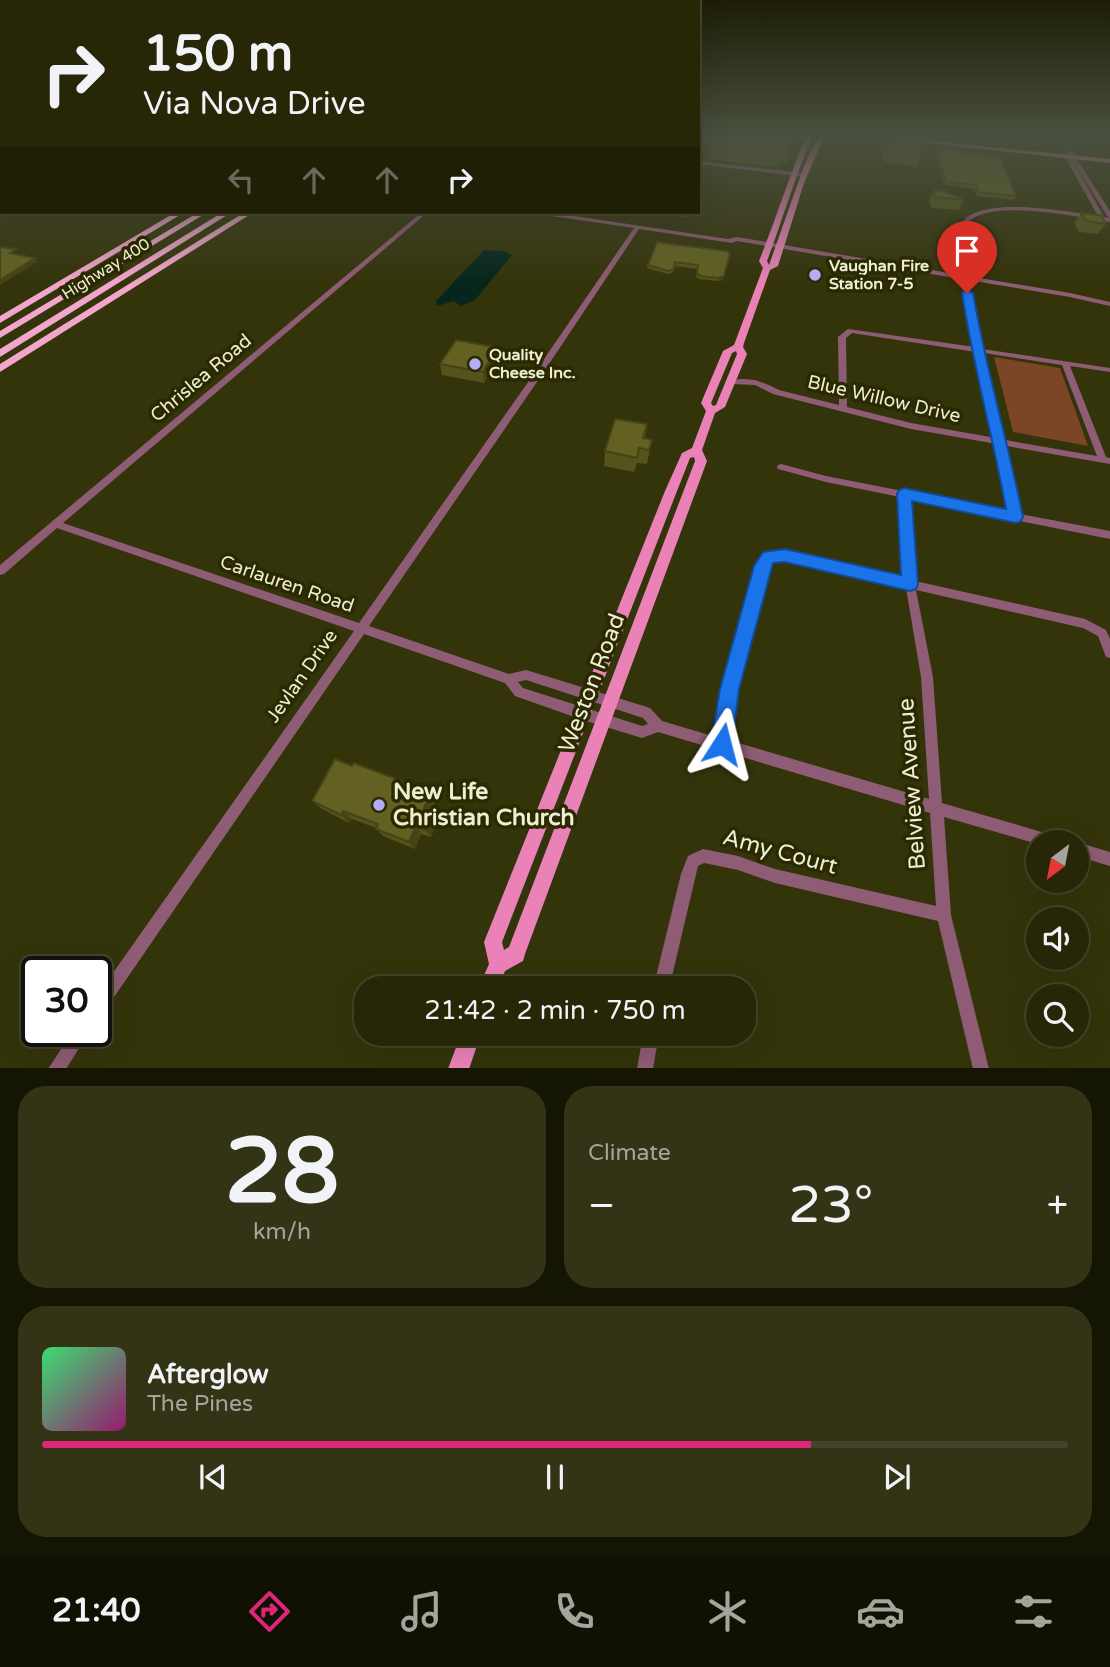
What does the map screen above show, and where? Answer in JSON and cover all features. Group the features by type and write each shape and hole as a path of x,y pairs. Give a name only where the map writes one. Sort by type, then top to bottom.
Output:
{"highway":[{"path":"0,320 178,214"},
{"name":"Highway 400","path":"0,335 201,214"},
{"name":"Highway 400","path":"0,354 225,214"},
{"path":"0,369 247,214"},
{"path":"205,241 253,214"}],"main road":[{"name":"Weston Road","path":"711,411 706,403 728,351 738,347 767,268 763,261 790,185"},
{"name":"Weston Road","path":"767,268 774,266 801,185"},
{"name":"Weston Road","path":"493,976 498,964 493,942 676,479 687,456 697,450 711,411 720,407 742,354 738,347"},
{"name":"Weston Road","path":"498,964 516,954 701,461 697,450"},
{"path":"458,1068 467,1046"}],"street":[{"path":"1085,185 1102,219"},
{"path":"1016,517 977,350 965,276 961,226 971,215 985,210 1016,209 1110,218 1089,185"},
{"name":"Chrislea Road","path":"0,571 423,214"},
{"path":"552,214 965,276 1110,304"},
{"name":"Jevlan Drive","path":"112,987 638,226"},
{"path":"843,409 842,337 846,332 1110,370"},
{"path":"1066,365 1107,460"},
{"name":"Blue Willow Drive","path":"716,378 769,394 776,392 911,426 1107,460"},
{"path":"781,467 826,480 1110,535"},
{"name":"Belview Avenue","path":"904,494 910,584 927,677 944,915 981,1068"},
{"name":"Carlauren Road","path":"55,524 509,679 526,675 647,713 658,726 642,732 583,714 519,692 509,679"},
{"path":"722,744 730,689 762,566 769,556 785,556 1085,624 1102,633 1110,653"},
{"path":"658,726 1026,834"},
{"path":"1089,853 1110,859"},
{"name":"Amy Court","path":"664,976 688,874 694,861 702,856 738,863 787,879 944,915"},
{"path":"645,1068 649,1046"},
{"path":"57,1068 71,1047"}],"shaded area":[{"path":"484,250 503,251 512,255 475,300 461,306 454,301 437,306 436,301"},
{"path":"994,357 1060,368 1088,446 1013,432"}],"building":[{"path":"976,185 1011,185 1016,196 978,192"},
{"path":"934,190 944,191 964,200 936,197"},
{"path":"1081,213 1101,215 1106,224 1086,221"},
{"path":"657,242 727,251 730,253 724,276 700,276 697,273 698,265 675,262 674,269 669,271 648,265"},
{"path":"0,247 16,249 10,253 35,258 0,280"},
{"path":"456,340 500,348 501,358 489,361 483,372 440,364"},
{"path":"615,419 647,424 643,438 652,440 649,450 639,448 637,458 605,451"},
{"name":"New Life Christian Church","path":"335,759 352,766 354,763 431,792 424,808 433,812 426,830 416,826 409,842 376,829 378,824 343,811 341,815 312,801"}],"place":[{"name":"Vaughan Fire Station 7-5","path":"815,275"},
{"name":"Quality Cheese Inc.","path":"475,364"},
{"name":"New Life Christian Church","path":"379,805"}],"route":[{"path":"722,744 730,689 762,566 769,556 785,556 910,584 904,494 1016,517 1000,437 977,350 967,293"}]}
